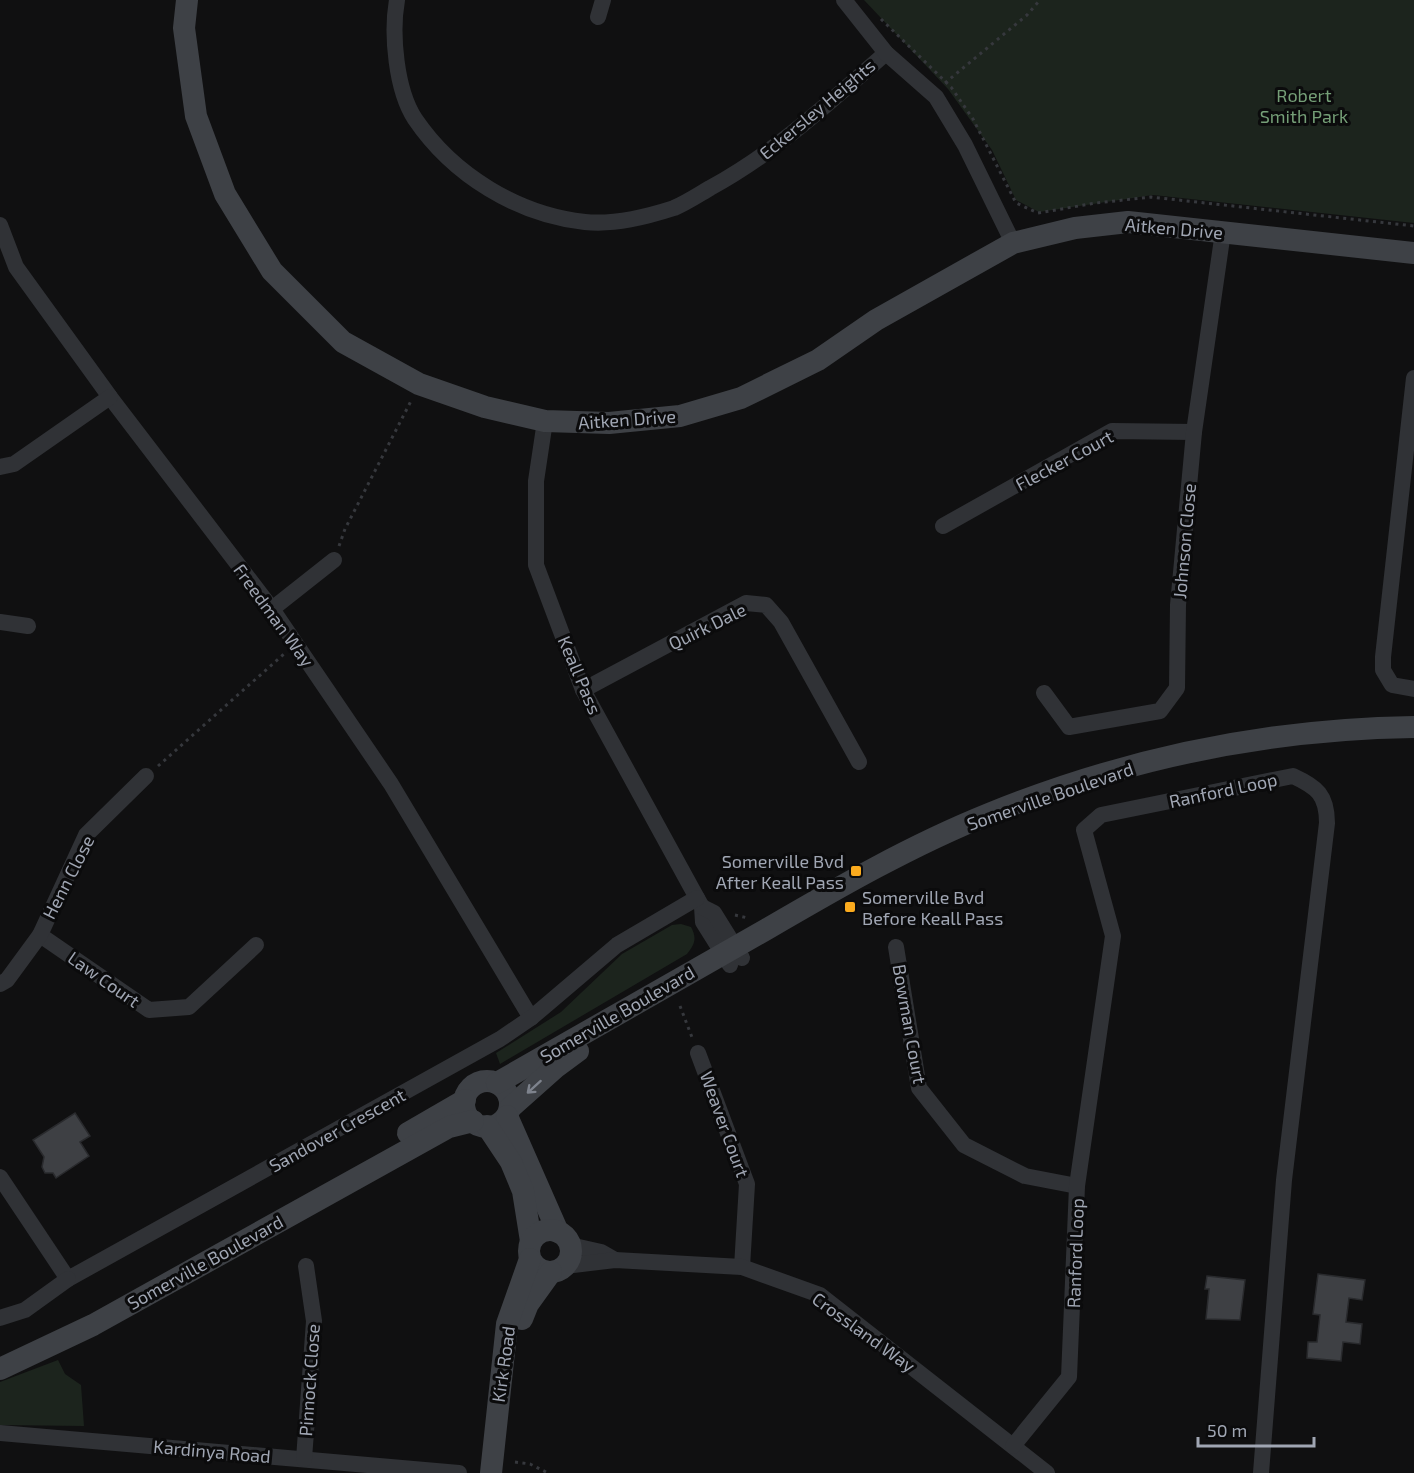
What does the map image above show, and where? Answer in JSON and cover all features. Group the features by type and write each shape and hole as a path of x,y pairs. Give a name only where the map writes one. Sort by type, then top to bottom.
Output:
{"main road":[{"name":"Aitken Drive","path":"187,0 184,28 196,116 225,194 272,271 344,342 419,384 485,407 545,421 609,423 680,416 741,398 818,360 876,320 1013,243 1075,228 1128,222 1414,253"},
{"name":"Somerville Boulevard","path":"0,1369 93,1325 449,1127 494,1118 580,1050 859,876 929,840 1045,793 1150,761 1240,742 1319,732 1414,727"},
{"name":"Somerville Boulevard","path":"497,1083 733,956 902,869 1002,822 1124,781 1239,755 1346,742 1414,739"},
{"path":"490,1081 497,1083 508,1093 494,1118 468,1116 465,1100 476,1084 490,1081"},
{"name":"Somerville Boulevard","path":"0,1352 70,1324 465,1100"},
{"path":"494,1118 561,1254"},
{"name":"Kirk Road","path":"491,1473 507,1324 530,1250 523,1191 494,1118"},
{"path":"540,1232 561,1254 538,1269 530,1250 540,1232"},
{"name":"Kirk Road","path":"510,1467 517,1336 528,1304 561,1254"}],"street":[{"name":"Eckersley Heights","path":"397,0 394,16 398,73 414,118 447,159 486,187 534,211 585,222 627,221 676,207 734,176 788,138 886,53"},
{"path":"598,17 603,0"},
{"name":"Eckersley Heights","path":"844,0 886,53 932,93 965,145 1013,243"},
{"name":"Freedman Way","path":"0,225 16,267 110,397 272,609 391,784 531,1018"},
{"name":"Johnson Close","path":"1044,693 1069,727 1160,711 1177,688 1178,605 1194,432 1223,232"},
{"path":"1414,378 1383,657 1383,670 1392,685 1414,689"},
{"path":"0,467 14,464 110,397"},
{"name":"Keall Pass","path":"545,421 536,481 536,565 583,690 700,902 703,922 733,956"},
{"name":"Flecker Court","path":"944,526 1112,431 1194,432"},
{"path":"272,609 334,560"},
{"name":"Quirk Dale","path":"583,690 746,603 766,605 782,622 859,762"},
{"path":"0,622 28,626"},
{"name":"Henn Close","path":"0,984 7,980 40,935 86,835 146,776"},
{"name":"Ranford Loop","path":"1013,1446 1070,1377 1077,1186 1113,936 1084,830 1101,815 1293,776 1314,786 1327,806 1327,823 1284,1179 1261,1473"},
{"name":"Sandover Crescent","path":"0,1318 25,1310 68,1279 485,1047 531,1018 617,945 700,902"},
{"name":"Law Court","path":"40,935 149,1010 189,1007 256,945"},
{"name":"Bowman Court","path":"896,946 919,1088 964,1145 1025,1176 1077,1186"},
{"name":"Weaver Court","path":"698,1053 747,1184 742,1267"},
{"path":"0,1177 68,1279"},
{"name":"Crossland Way","path":"561,1254 601,1252 615,1260 742,1267 820,1295 1047,1473"},
{"name":"Pinnock Close","path":"304,1459 314,1321 306,1266"},
{"name":"Kardinya Road","path":"0,1433 459,1473"}],"path":[{"path":"932,93 1027,15 1040,0"},
{"path":"878,16 946,82 973,119 1016,203 1038,213 1096,203 1151,198 1414,226"},
{"path":"334,560 345,529 419,384"},
{"path":"146,776 295,644"},
{"path":"680,1006 698,1053"},
{"path":"510,1467 530,1464 548,1473"}],"green space":[{"name":"Robert Smith Park","path":"864,0 1414,0 1414,223 1153,195 1039,212 1016,200 992,150 948,89"},
{"path":"681,924 691,927 694,934 693,944 687,954 500,1064 496,1053 561,1012 622,954 672,925"},
{"path":"58,1360 65,1374 81,1385 84,1426 0,1425 0,1382"}],"building":[{"path":"75,1113 90,1136 80,1142 89,1156 56,1178 53,1173 45,1173 42,1167 44,1157 33,1140"},
{"path":"1318,1274 1365,1280 1362,1300 1349,1298 1346,1322 1362,1324 1360,1344 1343,1342 1341,1361 1307,1358 1308,1342 1317,1342 1320,1315 1313,1314"},
{"path":"1207,1276 1245,1280 1240,1320 1206,1319 1209,1289 1205,1289"}],"place":[{"name":"Somerville Bvd After Keall Pass","path":"856,871"},
{"name":"Somerville Bvd Before Keall Pass","path":"850,907"}]}
